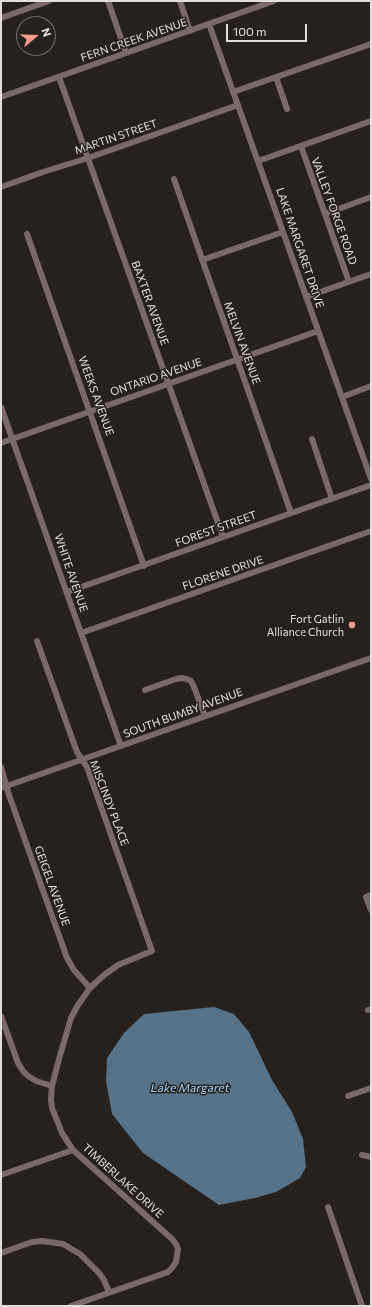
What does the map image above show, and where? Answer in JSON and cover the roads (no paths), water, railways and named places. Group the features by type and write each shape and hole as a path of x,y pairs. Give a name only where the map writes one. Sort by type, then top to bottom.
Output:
{"street":[{"path":"1,18 49,1"},
{"path":"108,1 126,53"},
{"path":"180,1 190,31"},
{"name":"FERN CREEK AVENUE","path":"1,97 274,1"},
{"name":"LAKE MARGARET DRIVE","path":"210,24 371,480"},
{"path":"233,92 371,44"},
{"name":"BAXTER AVENUE","path":"59,77 223,537"},
{"path":"276,77 287,109"},
{"name":"MARTIN STREET","path":"1,187 238,105"},
{"path":"258,161 371,121"},
{"name":"VALLEY FORGE ROAD","path":"301,146 349,282"},
{"name":"MELVIN AVENUE","path":"174,179 292,513"},
{"path":"325,214 371,198"},
{"path":"202,260 283,232"},
{"name":"WEEKS AVENUE","path":"27,234 144,566"},
{"path":"306,297 371,274"},
{"name":"ONTARIO AVENUE","path":"1,443 318,331"},
{"path":"342,397 371,386"},
{"name":"WHITE AVENUE","path":"1,407 121,746"},
{"path":"312,439 332,499"},
{"name":"FOREST STREET","path":"67,592 371,485"},
{"name":"FLORENE DRIVE","path":"81,633 371,531"},
{"name":"MISCINDY PLACE","path":"37,640 77,752 87,767 152,952"},
{"name":"SOUTH BUMBY AVENUE","path":"4,787 371,658"},
{"path":"145,690 176,679 187,679 191,681 194,687 205,716"},
{"name":"GEIGEL AVENUE","path":"1,766 4,787 67,958 74,970 90,988"},
{"path":"369,896 371,910"},
{"name":"TIMBERLAKE DRIVE","path":"109,1292 168,1272 176,1262 178,1249 172,1239 73,1150 62,1133 54,1116 51,1100 52,1086 71,1018 90,988 104,975 118,966 152,952"},
{"path":"1,1016 18,1063 23,1071 36,1081 52,1086"},
{"path":"348,1096 371,1088"},
{"path":"1,1175 73,1150"},
{"path":"362,1155 371,1157"},
{"path":"328,1207 362,1306"},
{"path":"1,1253 32,1242 47,1241 63,1244 80,1254 104,1280 109,1292 71,1306"}],"water":[{"name":"Lake Margaret","path":"214,1007 234,1014 249,1032 272,1080 292,1112 303,1139 306,1167 300,1178 276,1192 219,1205 143,1153 112,1114 106,1081 107,1058 124,1033 144,1014"}],"place":[{"name":"Fort Gatlin Alliance Church","path":"352,625"}]}
